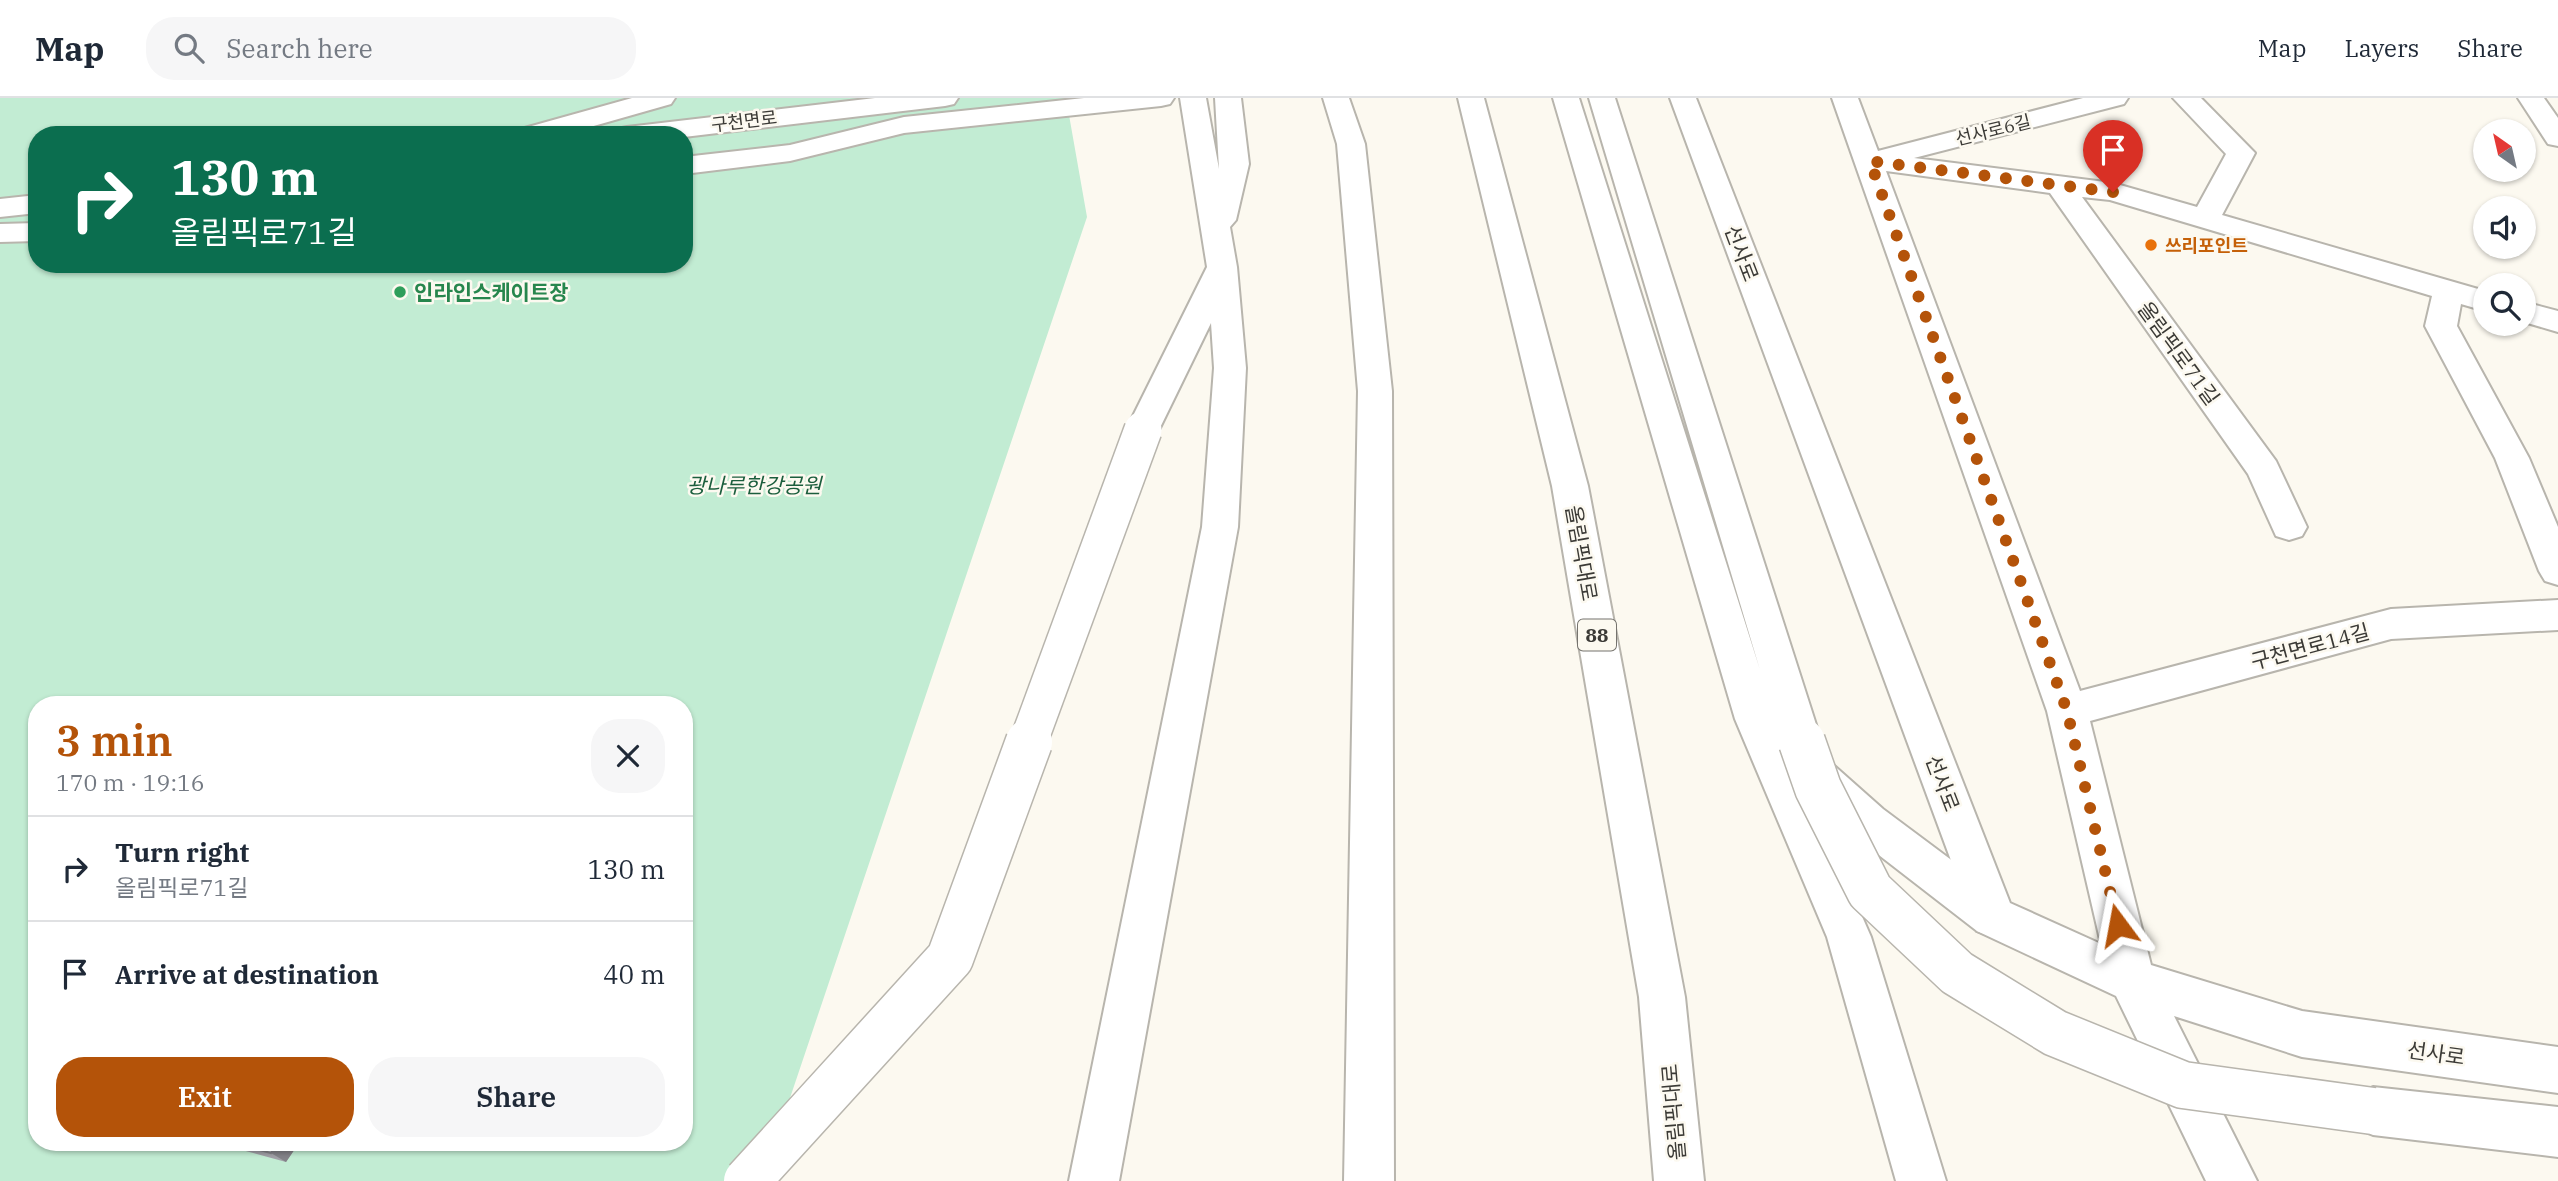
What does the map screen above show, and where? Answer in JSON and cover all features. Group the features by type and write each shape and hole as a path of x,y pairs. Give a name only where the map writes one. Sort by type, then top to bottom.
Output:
{"main road":[{"path":"563,126 662,98"},
{"name":"구천면로","path":"693,127 945,98"},
{"path":"693,165 790,153 904,125 1161,98"},
{"path":"1094,1181 1220,527 1230,368 1220,250 1193,98"},
{"path":"747,1181 950,958 1143,430 1220,250 1235,164 1228,98"},
{"path":"1336,98 1351,144 1375,391 1369,1181"},
{"name":"올림픽대로","path":"1471,98 1570,486 1662,998 1679,1181"},
{"path":"1566,98 1755,719 1849,937 1920,1181"},
{"path":"1602,98 1800,737 1818,789 1870,891 1957,973 2055,1033 2183,1085 2373,1111 2558,1132"},
{"name":"선사로","path":"1683,98 1993,917 2132,981 2302,1034 2558,1070"},
{"path":"1845,98 2067,711 2132,981 2232,1181"},
{"name":"선사로6길","path":"1870,161 2115,98"},
{"path":"2186,98 2241,153 2205,219"},
{"path":"2531,98 2558,138"},
{"path":"1870,161 2113,192 2473,297"},
{"name":"올림픽로71길","path":"2059,185 2264,470 2289,527"},
{"path":"0,208 28,205"},
{"path":"0,233 28,233"},
{"path":"2449,290 2441,326 2512,458 2558,571"},
{"path":"2536,316 2558,322"},
{"name":"구천면로14길","path":"2067,711 2391,624 2558,615"},
{"path":"1755,719 1868,822 1993,917"}],"green space":[{"name":"광나루한강공원","path":"0,98 1066,98 1087,217 762,1181 0,1181"}],"place":[{"name":"쓰리포인트","path":"2151,245"},
{"name":"인라인스케이트장","path":"400,292"}],"route":[{"path":"2113,192 1870,161 2067,711 2118,925"}]}
